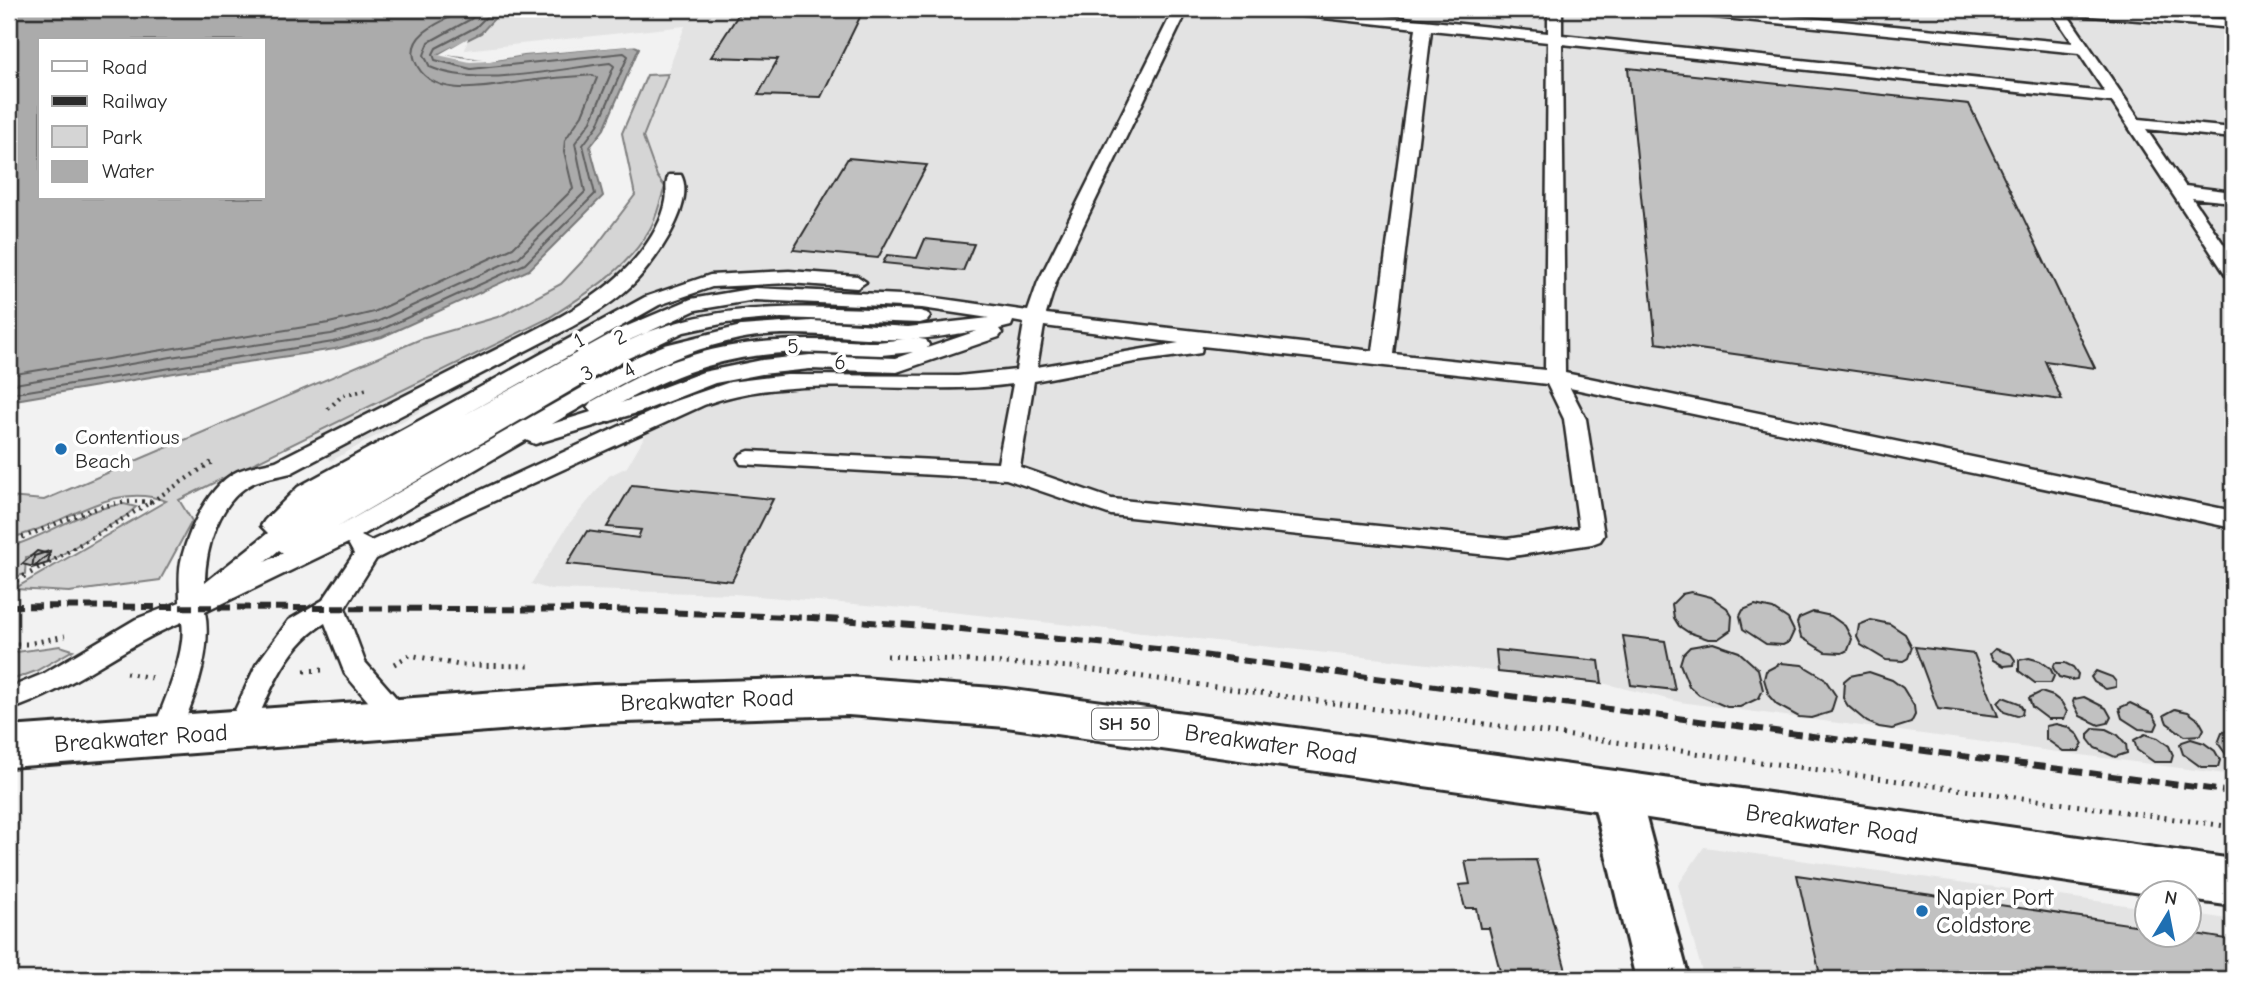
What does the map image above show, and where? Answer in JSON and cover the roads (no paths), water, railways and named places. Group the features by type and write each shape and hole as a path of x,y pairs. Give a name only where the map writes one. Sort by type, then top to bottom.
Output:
{"main road":[{"name":"Breakwater Road","path":"9,747 593,704 848,696 1006,708 1615,792 2233,883"},
{"path":"1615,792 1663,979"}],"lane":[{"path":"1008,471 1035,319 1047,282 1181,9"},
{"path":"1278,9 2117,98"},
{"path":"749,459 1008,471 1111,508 1507,548 1592,535 1575,419 1555,378 1555,9"},
{"path":"1674,9 2084,50"},
{"path":"2058,9 2233,271"},
{"path":"2058,9 2233,24"},
{"path":"1382,359 1424,24"},
{"path":"2134,123 2233,133"},
{"path":"164,737 186,677 196,630 192,607 193,559 217,504 231,488 246,477 283,467 522,344 589,307 624,283 649,254 666,225 675,201 675,179"},
{"path":"2179,191 2233,197"},
{"name":"1","path":"326,512 621,317 652,300 710,281 789,277 927,289 1035,319"},
{"name":"3","path":"326,512 633,348 696,322 735,315 818,311 915,317 1035,319"},
{"path":"1035,319 1555,378 2233,520"},
{"name":"6","path":"468,463 564,426 636,406 710,377 762,367 810,362 897,365 1035,319"},
{"name":"4","path":"192,607 326,512 468,463 643,362 706,340 741,332 812,327 908,333 1035,319"},
{"path":"237,732 265,673 298,627 332,607 368,553 655,420 729,389 826,380 958,383 1025,375 1149,352 1253,345"},
{"path":"283,467 368,553"},
{"path":"9,699 52,681 145,626 192,607 326,512"},
{"path":"332,607 354,667 398,718"}],"water":[{"path":"9,9 503,9 481,33 439,54 490,61 524,55 633,45 639,48 604,129 590,147 603,196 529,270 382,337 335,349 9,401"}],"railway":[{"path":"9,606 611,610 812,618 941,627 1157,649 2233,792"}],"place":[{"name":"Contentious Beach","path":"61,449"},
{"name":"Napier Port Coldstore","path":"1922,911"}]}
